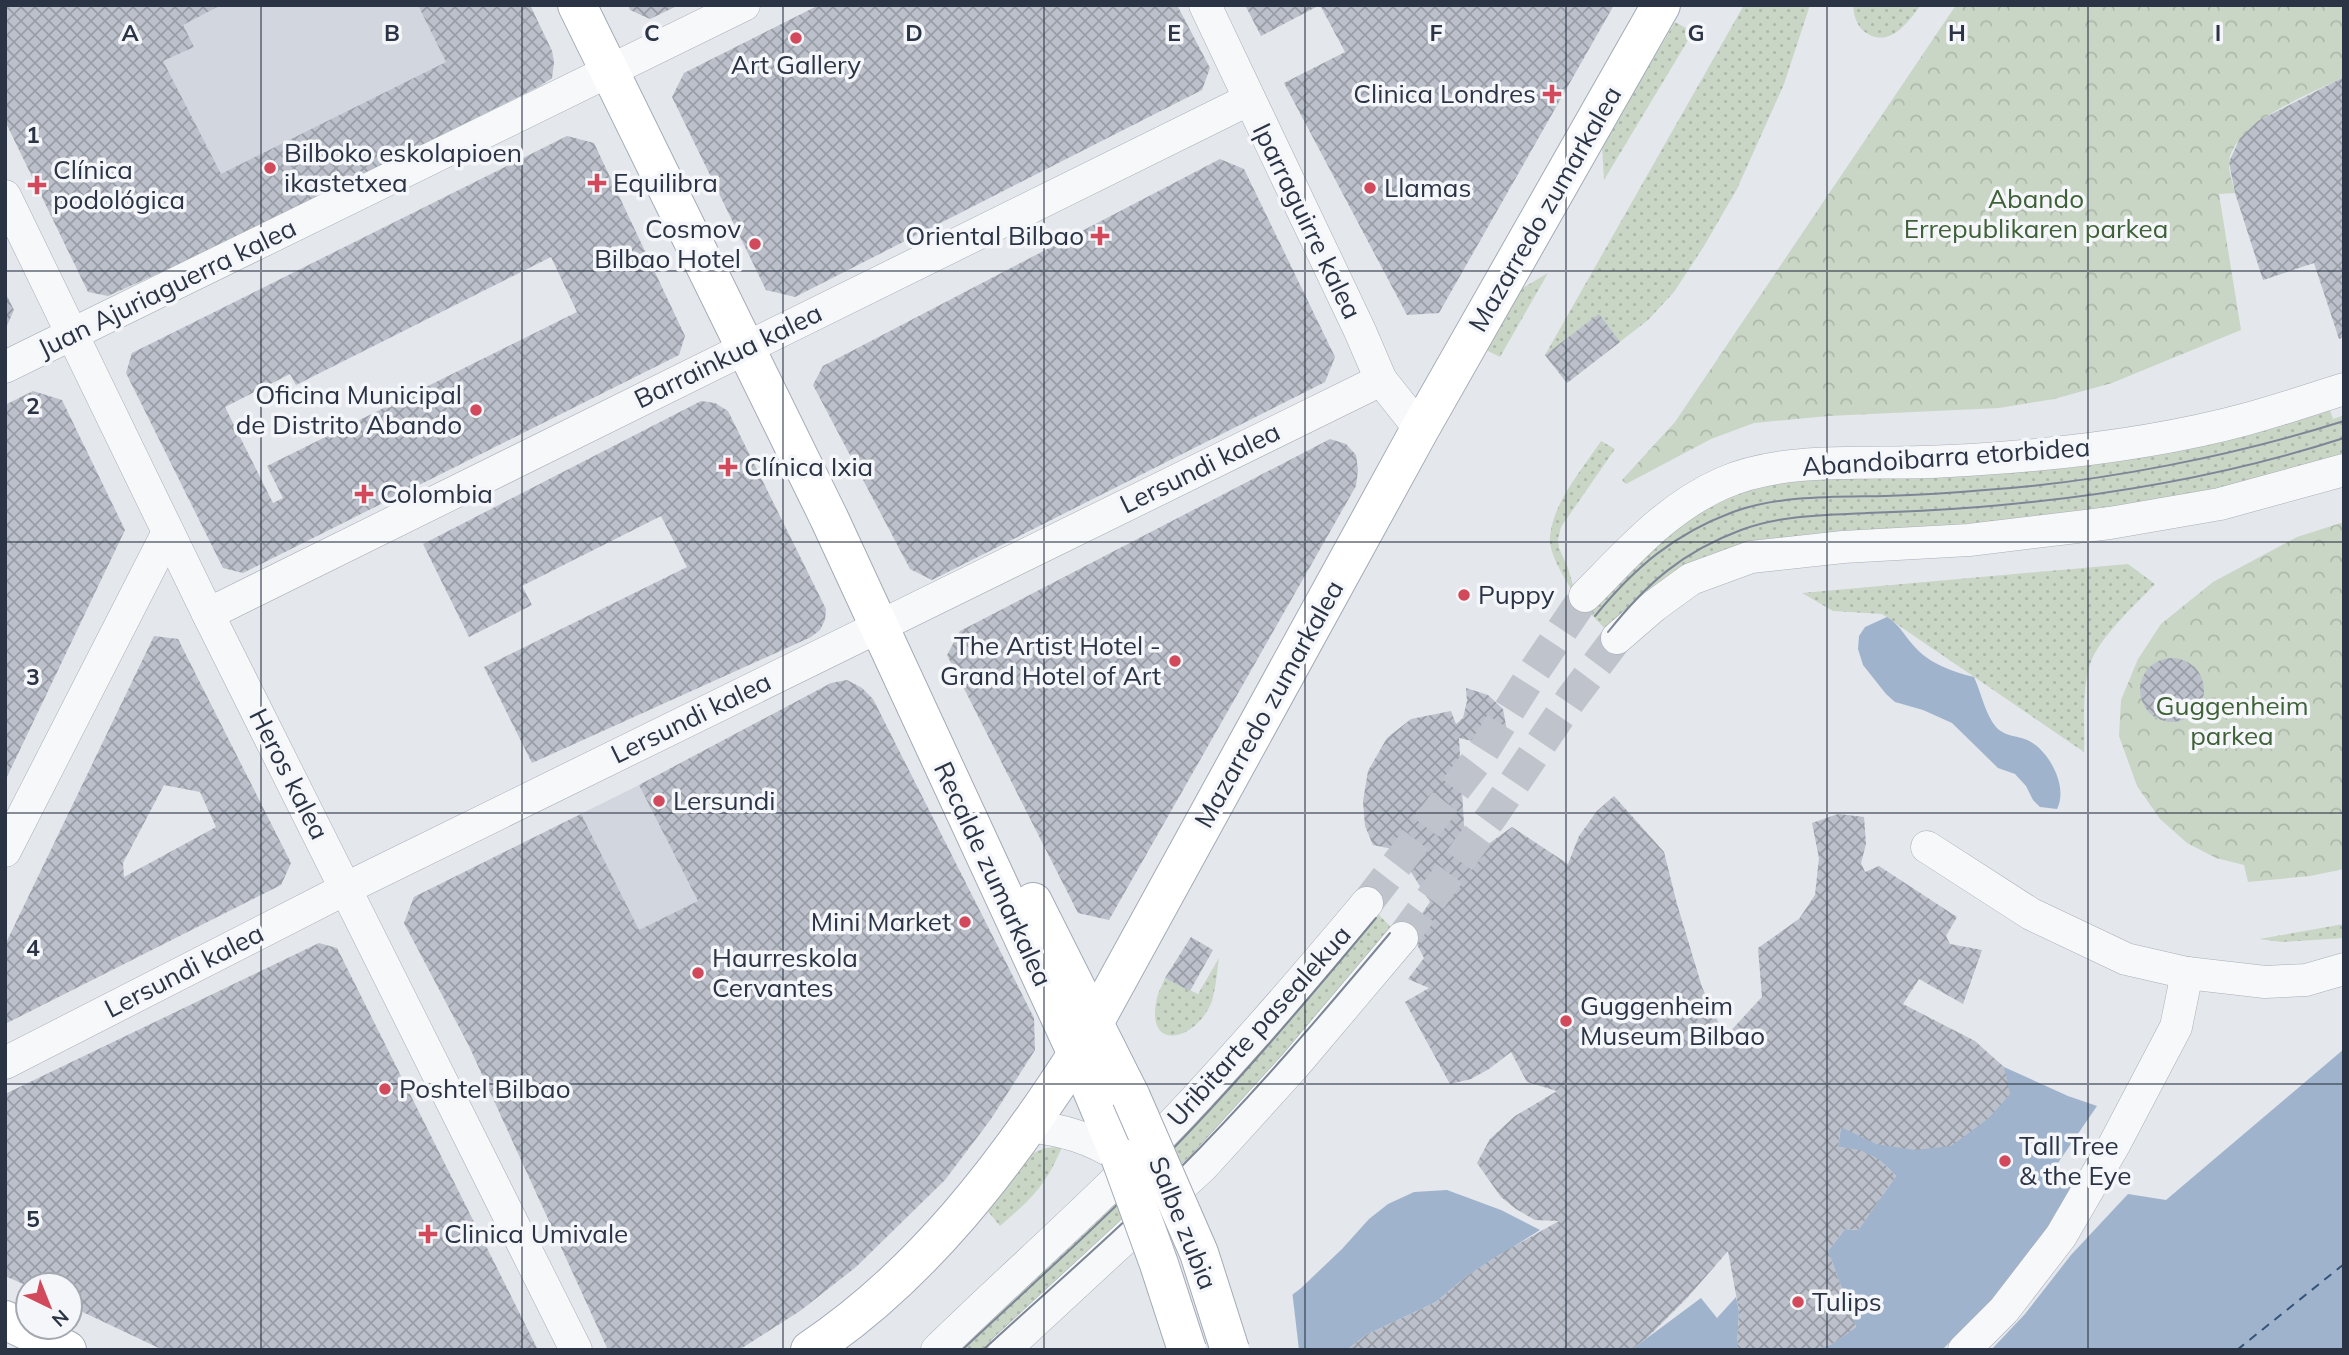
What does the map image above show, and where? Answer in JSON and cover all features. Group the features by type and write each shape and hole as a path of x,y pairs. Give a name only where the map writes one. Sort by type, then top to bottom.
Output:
{"main road":[{"name":"Recalde zumarkalea","path":"577,5 829,518 877,626 1044,921 1086,1038 1119,1110"},
{"name":"Mazarredo zumarkalea","path":"810,1350 872,1304 957,1218 1029,1126 1086,1038 1420,429 1661,5"},
{"name":"Salbe zubia","path":"1119,1110 1120,1157 1187,1350"},
{"name":"Salbe zubia","path":"1119,1110 1199,1253 1230,1350"},
{"path":"5,1320 67,1350"}],"street":[{"name":"Juan Ajuriaguerra kalea","path":"5,367 744,5"},
{"name":"Iparraguirre kalea","path":"1205,5 1381,380 1420,429"},
{"name":"Barrainkua kalea","path":"208,614 1248,100"},
{"name":"Heros kalea","path":"5,196 208,614 576,1350"},
{"name":"Lersundi kalea","path":"5,1063 572,776 1381,380"},
{"name":"Abandoibarra etorbidea","path":"1585,596 1651,528 1691,500 1726,482 1774,468 1948,461 2091,449 2192,432 2344,389"},
{"path":"1617,638 1691,579 1751,557 1843,547 1969,540 2110,523 2220,505 2344,470"},
{"path":"5,851 168,531"},
{"path":"1927,847 2043,919 2126,959 2187,973 2265,982 2306,980 2344,969"},
{"name":"Uribitarte pasealekua","path":"937,1350 1084,1212 1178,1118 1303,980 1367,903"},
{"name":"Uribitarte pasealekua","path":"1004,1350 1203,1166 1293,1067 1402,938"},
{"path":"1964,1350 2004,1310 2062,1236 2176,1027 2187,973"},
{"path":"1029,1126 1085,1138 1120,1157"}],"shaded area":[{"name":"Bilboko eskolapioen ikastetxea","path":"172,5 530,5 552,51 552,78 208,251 121,80"},
{"path":"639,785 745,992 468,1044 404,923 414,897"}],"green space":[{"path":"1744,5 1810,5 1784,84 1737,189 1674,292 1648,320 1567,383 1545,355"},
{"path":"1853,5 1921,5 1898,31 1884,37 1876,37 1861,29 1855,18"},
{"name":"Abando Errepublikaren parkea","path":"1956,5 2344,5 2344,77 2295,100 2260,122 2234,147 2229,161 2235,193 2219,194 2241,330 2112,383 2054,399 1999,408 1828,416 1754,423 1711,439 1626,484 1622,480 1675,422"},
{"path":"1675,22 1693,32 1604,180 1602,145"},
{"path":"1548,273 1500,357 1486,350 1521,289"},
{"path":"2328,404 2333,419 2344,415 2344,463 2131,511 1779,542 1610,634 1587,610 1655,536 1757,481"},
{"path":"1601,441 1615,449 1561,527 1558,539 1576,596 1563,576 1550,544 1552,524 1562,499"},
{"name":"Guggenheim parkea","path":"2344,522 2344,869 2310,876 2248,882 2244,865 2216,858 2187,843 2160,819 2137,786 2119,736 2121,700 2138,659 2161,624 2213,582 2297,537"},
{"path":"2128,564 2155,584 2112,629 2092,659 2085,692 2084,752 1882,614 1833,611 1802,593"},
{"path":"1367,903 1402,938 1004,1350 937,1350"},
{"path":"2344,924 2344,938 2282,942 2259,939"},
{"path":"1219,958 1212,1001 1205,1015 1185,1032 1174,1036 1165,1034 1158,1028 1155,1016 1158,996 1165,978 1198,994"},
{"path":"1062,1147 1037,1191 1000,1226 986,1209 1029,1155 1045,1148"}],"water":[{"path":"1887,617 1926,657 1949,669 1974,677 1996,727 2038,747 2056,772 2060,791 2057,809 2040,807 2015,774 1998,768 1952,723 1923,710 1895,702 1886,694 1863,665 1858,649 1859,636 1865,627"},
{"path":"2344,1049 2344,1350 1991,1350 2025,1314 2071,1255 2128,1194 2166,1200"},
{"path":"2004,1067 2097,1106 2049,1176 2074,1183 2050,1225 1993,1299 1942,1350 1812,1350 1832,1344 1856,1327 1828,1251 1845,1229 1858,1230 1896,1176 1870,1155 1838,1147 1841,1127"},
{"path":"1447,1190 1501,1210 1540,1230 1467,1276 1436,1302 1366,1335 1347,1350 1208,1350 1253,1324 1300,1289 1369,1219 1388,1204 1414,1192"},
{"path":"1736,1297 1739,1311 1737,1348 1746,1350 1631,1350 1701,1298 1717,1318"}],"pier":[{"path":"1292,1290 1299,1350 1205,1350 1251,1321"}],"building":[{"path":"5,5 221,5 183,25 194,47 163,61 221,174 446,62 418,5 530,5 552,51 554,62 552,78 540,86 208,251 108,296 88,292 5,121"},
{"path":"628,5 679,5 650,19 630,10"},
{"path":"819,5 1177,5 1210,68 1202,90 795,297 766,290 672,97 684,73"},
{"path":"1245,5 1320,5 1261,36"},
{"path":"1320,5 1614,5 1439,313 1407,315 1284,83 1345,52"},
{"path":"2344,77 2344,337 2339,339 2314,263 2263,280 2235,193 2229,162 2240,138 2258,121"},
{"path":"567,136 594,143 685,336 679,355 243,573 223,568 126,373 132,353","holes":["551,257 577,312 267,466 283,498 273,503 225,407 290,374 296,385"]},
{"path":"1220,159 1244,169 1335,357 1325,382 932,580 910,569 813,385 823,366"},
{"path":"5,292 14,310 5,330"},
{"path":"1599,314 1620,342 1567,383 1545,355"},
{"path":"33,391 62,400 125,530 5,781 5,405"},
{"path":"701,401 715,403 728,411 826,609 825,620 820,630 811,637 532,763 484,667 687,567 661,516 522,586 532,605 469,637 423,544"},
{"path":"1330,439 1346,444 1356,455 1356,486 1109,920 1078,913 947,655 960,631"},
{"path":"154,636 178,639 291,863 281,885 5,1024 5,945","holes":["164,785 200,792 216,827 124,877 123,863"]},
{"path":"2166,658 2178,658 2195,667 2202,678 2202,702 2195,713 2178,722 2166,722 2154,717 2145,708 2140,696 2140,684 2145,672 2154,663"},
{"path":"847,680 862,688 873,699 1034,1018 1035,1050 991,1119 945,1180 856,1267 800,1311 739,1350 608,1350 468,1044 404,923 414,897 581,814 639,930 698,901 639,785 831,683"},
{"name":"Guggenheim Museum Bilbao","path":"1466,688 1488,695 1503,709 1507,731 1496,741 1481,743 1459,738 1466,860 1512,827 1568,864 1579,836 1597,811 1614,796 1664,852 1702,987 1725,1037 1762,997 1758,948 1799,919 1815,895 1819,858 1812,823 1838,814 1864,817 1866,844 1861,863 1865,872 1879,866 1957,917 1946,936 1950,944 1982,950 1963,1004 1919,979 1903,1004 1975,1041 2004,1067 2010,1094 1989,1118 1951,1146 1915,1150 1876,1144 1841,1127 1838,1147 1860,1150 1880,1160 1896,1176 1858,1230 1845,1229 1828,1251 1856,1327 1832,1344 1812,1350 1737,1348 1739,1311 1728,1251 1687,1298 1631,1350 1347,1350 1366,1335 1436,1302 1495,1257 1559,1221 1535,1220 1516,1209 1501,1197 1477,1163 1490,1139 1515,1116 1557,1091 1527,1082 1511,1052 1471,1079 1450,1084 1405,1002 1429,988 1408,979 1424,958 1410,931 1430,902 1397,850 1373,845 1365,826 1363,801 1368,771 1387,738 1411,719 1451,711 1456,724 1463,718 1467,701"},
{"path":"1191,937 1213,950 1190,991 1165,978"},
{"path":"319,943 337,948 538,1350 163,1350 84,1313 84,1271 14,1271 14,1280 5,1276 5,1094"}],"ferry route":[{"path":"2237,1350 2344,1264"}],"tunnel":[{"path":"1367,903 1479,758 1585,596"},
{"path":"1402,938 1617,638"}],"tram line":[{"path":"1595,616 1641,567 1674,542 1712,521 1751,506 1808,498 1948,493 2075,481 2212,456 2344,421"},
{"path":"1608,632 1637,598 1683,559 1720,539 1756,525 1803,517 1979,507 2117,491 2209,474 2344,438"},
{"path":"962,1350 1110,1212 1187,1134 1270,1043 1376,918"},
{"path":"983,1350 1131,1216 1206,1142 1287,1054 1390,933"}],"place":[{"name":"Art Gallery","path":"796,38"},
{"name":"Clinica Londres","path":"1552,94"},
{"name":"Bilboko eskolapioen ikastetxea","path":"270,168"},
{"name":"Equilibra","path":"597,183"},
{"name":"Clínica podológica","path":"37,185"},
{"name":"Llamas","path":"1370,188"},
{"name":"Oriental Bilbao","path":"1100,236"},
{"name":"Cosmov Bilbao Hotel","path":"755,244"},
{"name":"Oficina Municipal de Distrito Abando","path":"476,410"},
{"name":"Clínica Ixia","path":"728,467"},
{"name":"Colombia","path":"364,494"},
{"name":"Puppy","path":"1464,595"},
{"name":"The Artist Hotel - Grand Hotel of Art","path":"1175,661"},
{"name":"Lersundi","path":"659,801"},
{"name":"Mini Market","path":"965,922"},
{"name":"Haurreskola Cervantes","path":"698,973"},
{"name":"Guggenheim Museum Bilbao","path":"1566,1021"},
{"name":"Poshtel Bilbao","path":"385,1089"},
{"name":"Tall Tree & the Eye","path":"2005,1161"},
{"name":"Clinica Umivale","path":"428,1234"},
{"name":"Tulips","path":"1798,1302"}]}
